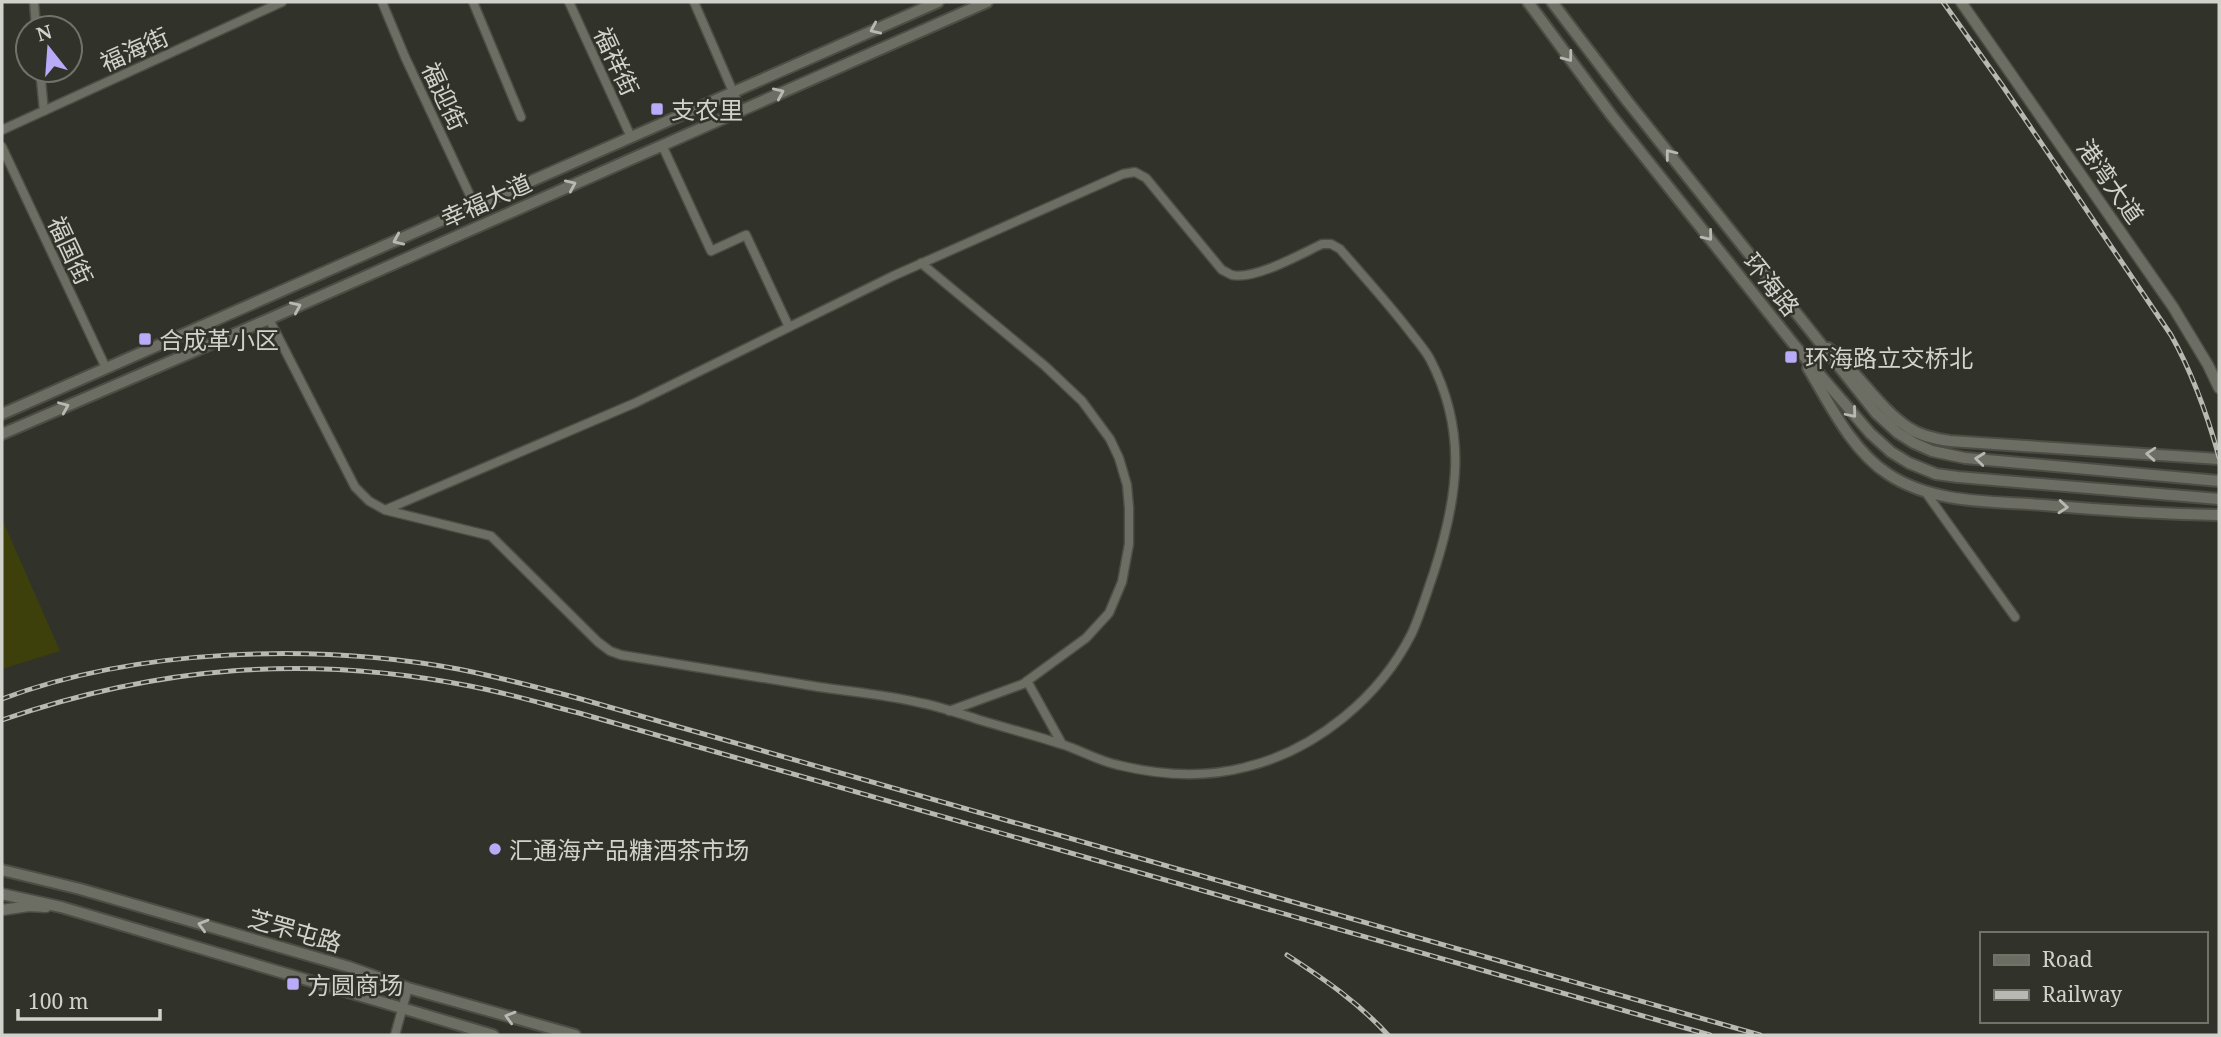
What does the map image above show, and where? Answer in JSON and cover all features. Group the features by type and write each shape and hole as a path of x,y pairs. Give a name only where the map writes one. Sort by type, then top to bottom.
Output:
{"main road":[{"name":"幸福大道","path":"2,414 938,2"},
{"name":"幸福大道","path":"2,433 269,319 987,2"},
{"name":"环海路","path":"1528,2 1612,116 1796,347 1870,433 1909,463 1936,474 1958,477 2219,499"},
{"name":"环海路","path":"1552,2 1628,102 1884,422 1914,443 1948,455 2219,481"},
{"path":"1814,337 1839,356 1909,429 1929,438 2219,459"},
{"path":"1796,347 1843,427 1871,460 1888,474 1924,490 1946,497 2154,514 2219,515"},
{"name":"芝罘屯路","path":"2,870 105,896 349,967 408,988 575,1035"},
{"name":"芝罘屯路","path":"2,894 61,907 493,1035"}],"street":[{"name":"福海街","path":"2,130 282,2"},
{"name":"福迎街","path":"382,2 475,206"},
{"path":"473,2 521,117"},
{"name":"福祥街","path":"569,2 631,137"},
{"path":"694,2 741,110"},
{"name":"港湾大道","path":"1961,2 2173,307 2219,387"},
{"path":"41,84 44,111"},
{"path":"662,145 711,251 746,235 789,327"},
{"name":"福国街","path":"2,147 106,369"},
{"path":"269,319 355,487 369,501 385,510 491,536 598,642 610,650 621,655 922,703 1062,744 1116,765 1156,772 1210,773 1246,768 1282,755 1316,737 1346,715 1372,690 1412,633 1423,604 1444,541 1456,477 1456,440 1444,393 1429,357 1340,249 1331,244 1322,244 1260,271 1248,275 1233,275 1222,270 1146,178 1135,172 1123,174 921,263 635,404 385,510"},
{"path":"921,263 1045,366 1082,401 1110,439 1127,485 1129,544 1122,582 1109,614 1086,638 1027,681 985,699 948,710"},
{"path":"1924,490 2015,617"},
{"path":"1027,681 1062,744"},
{"path":"2,911 29,906 61,907"},
{"path":"395,1035 408,988"}],"shaded area":[{"path":"2,519 60,651 2,669"}],"railway":[{"path":"1943,2 2171,335 2199,394 2219,457"},
{"path":"2,699 55,682 110,669 227,655 346,656 458,669 581,699 1760,1035"},
{"path":"2,720 118,687 234,671 292,668 350,670 470,686 579,713 1710,1035"},
{"path":"1287,955 1340,992 1388,1035"}],"place":[{"name":"支农里","path":"657,109"},
{"name":"合成革小区","path":"145,339"},
{"name":"环海路立交桥北","path":"1791,357"},
{"name":"汇通海产品糖酒茶市场","path":"495,849"},
{"name":"方圆商场","path":"293,984"}]}
